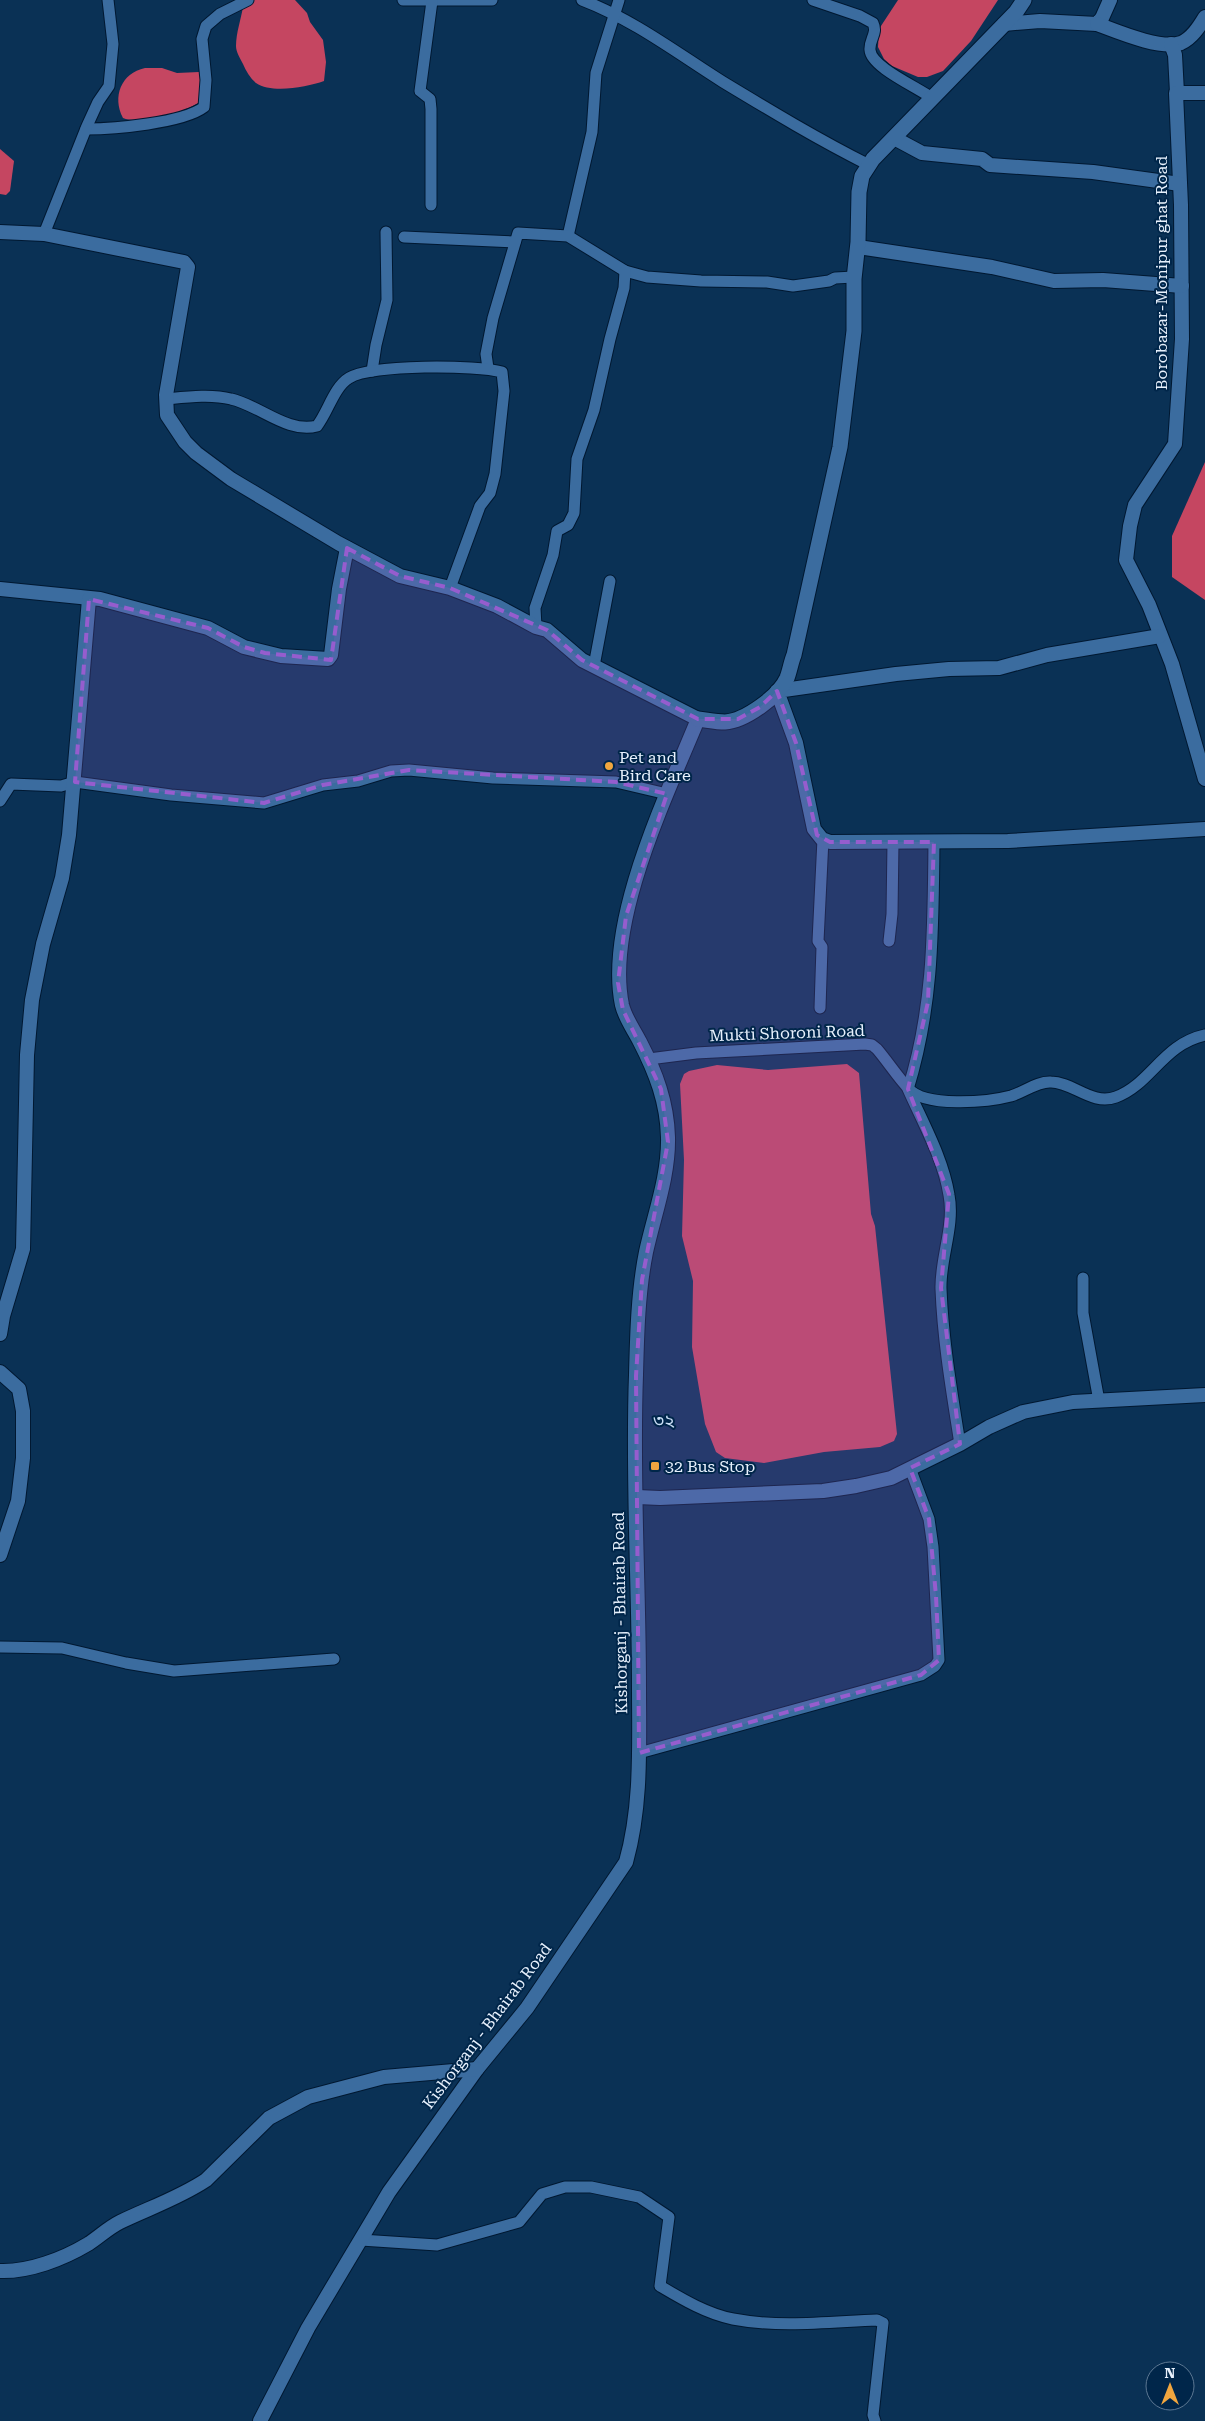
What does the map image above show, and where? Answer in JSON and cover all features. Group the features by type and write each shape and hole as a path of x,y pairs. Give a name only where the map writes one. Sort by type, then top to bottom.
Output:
{"main road":[{"path":"698,719 726,722 738,719 760,707 777,691 786,679 794,655 840,447 854,331 854,277 858,247 859,192 862,176 869,165 1004,24 1024,0"}],"street":[{"path":"44,234 86,129 98,102 109,86 113,44 108,0"},
{"path":"86,129 107,129 177,118 204,107 206,80 202,39 206,26 220,14 248,0"},
{"path":"403,0 492,0"},
{"path":"582,0 614,14 653,35 724,82 815,136 869,165"},
{"path":"568,236 592,132 596,73 619,0"},
{"path":"813,0 860,16 873,23 875,32 870,50 873,57 887,70 932,98"},
{"path":"1096,24 1102,18 1110,0"},
{"path":"431,205 431,109 430,99 420,91 432,1"},
{"path":"1004,24 1040,21 1096,24 1155,43 1171,44 1181,42 1194,33 1205,18"},
{"name":"Borobazar-Monipur ghat Road","path":"1171,44 1176,55 1182,286 1182,339 1175,444 1135,505 1130,526 1126,560 1149,604 1185,705 1199,738 1205,779"},
{"path":"1177,92 1203,93"},
{"path":"894,138 922,153 982,159 990,165 1093,172 1180,184"},
{"path":"0,232 44,234 169,258 187,264 184,294 166,399 167,415 196,453 231,479 347,548 400,576 450,588 498,606 536,627 547,630 582,660 698,719"},
{"path":"372,371 387,300 386,232"},
{"path":"488,368 486,354 493,318 518,233 568,236 625,271 666,279 767,282 793,286 829,281 835,278 854,277"},
{"path":"404,237 515,242"},
{"path":"858,247 992,267 1054,282 1103,280 1182,286"},
{"path":"536,627 535,608 553,555 557,531 568,525 574,513 577,459 594,410 624,288 625,271"},
{"path":"166,399 196,397 230,398 248,404 277,421 306,429 317,426 340,386 349,378 372,371 422,368 488,368 502,372 504,382 495,474 490,493 480,506 450,588"},
{"path":"0,588 100,599 208,628 251,649 282,656 328,659 331,655 339,589 347,548"},
{"path":"594,666 610,582"},
{"path":"0,1334 3,1316 23,1249 25,1094 32,1000 43,944 62,878 74,782 90,599"},
{"path":"1160,636 1047,655 999,668 949,669 904,673 777,691 796,743 810,817 817,835 830,842 1048,840 1205,829"},
{"name":"Kishorganj - Bhairab Road","path":"260,2421 308,2328 389,2192 477,2069 527,2008 626,1862 634,1836 639,1753 636,1376 642,1280 661,1191 668,1142 667,1114 661,1089 649,1059 623,1010 618,983 620,950 634,884 667,794 698,719"},
{"path":"0,800 7,788 13,784 61,786 74,782 171,795 264,803 322,785 358,781 391,771 409,770 493,778 616,782 667,794"},
{"path":"820,1008 822,947 818,941 823,839"},
{"path":"889,941 892,914 893,842"},
{"path":"934,842 932,955 928,1002 918,1056 908,1089 932,1142 949,1194 950,1220 944,1250 941,1288 950,1375 960,1444"},
{"name":"Mukti Shoroni Road","path":"649,1059 696,1053 865,1044 872,1045 877,1049 908,1089 929,1100 976,1101 1013,1095 1051,1082 1090,1096 1108,1099 1126,1092 1141,1082 1169,1052 1197,1036 1205,1035"},
{"path":"1083,1278 1083,1313 1099,1401"},
{"path":"0,1372 19,1388 23,1411 23,1458 18,1501 0,1555"},
{"path":"637,1497 660,1498 823,1491 891,1478 960,1444 988,1427 1024,1412 1074,1402 1205,1395"},
{"path":"639,1753 921,1675 935,1666 938,1660 933,1547 929,1519 910,1468"},
{"path":"0,1647 62,1648 126,1663 174,1671 334,1659"},
{"path":"0,2270 41,2265 87,2245 117,2224 174,2199 198,2186 269,2118 308,2097 384,2077 477,2069"},
{"path":"361,2240 437,2245 519,2222 542,2194 565,2187 591,2187 639,2197 669,2216 660,2286 693,2304 731,2318 772,2324 877,2320 883,2323 873,2415 875,2421"}],"highlighted area":[{"path":"347,548 400,576 450,588 547,630 582,660 698,719 738,719 760,707 777,691 796,743 817,835 830,842 934,842 928,1002 908,1089 949,1194 941,1288 960,1444 910,1468 929,1519 936,1596 939,1660 921,1675 639,1753 636,1376 642,1280 668,1142 661,1089 623,1010 618,983 626,916 667,794 616,782 409,770 323,785 264,803 75,782 89,599 208,628 244,647 265,653 331,660"}],"shaded area":[{"path":"254,0 295,0 307,13 310,22 323,40 326,62 324,81 280,89 263,86 256,83 250,77 237,50 237,36 243,7"},
{"path":"898,0 998,0 971,41 943,71 927,77 918,77 892,66 884,59 878,47 879,29"},
{"path":"145,68 162,68 177,73 199,72 202,74 201,101 175,113 151,119 131,120 123,118 118,102 121,87 130,75"},
{"path":"0,149 14,161 10,191 6,195 0,194"},
{"path":"1205,462 1205,600 1172,577 1172,536"},
{"path":"847,1064 859,1073 871,1214 875,1226 897,1434 894,1441 880,1447 824,1452 764,1463 725,1458 716,1452 705,1424 692,1347 693,1281 682,1236 684,1160 680,1084 684,1074 689,1071 717,1065 768,1070"}],"place":[{"name":"Pet and Bird Care","path":"609,766"},
{"name":"32 Bus Stop","path":"655,1466"}],"district":[{"name":"৩২","path":"664,1420"}]}
